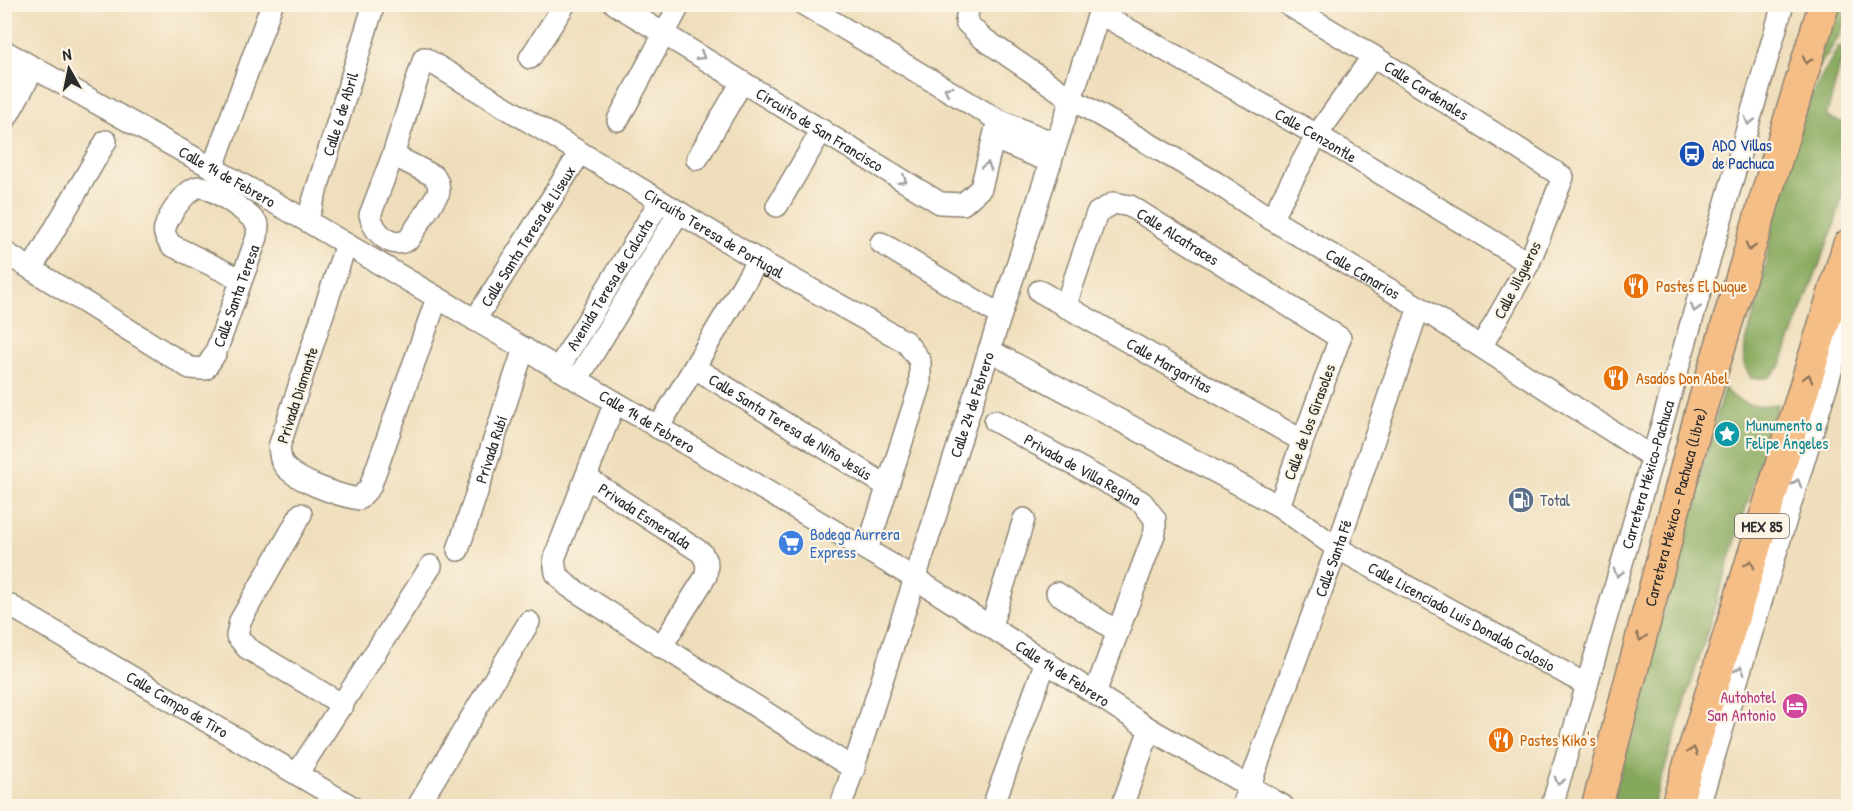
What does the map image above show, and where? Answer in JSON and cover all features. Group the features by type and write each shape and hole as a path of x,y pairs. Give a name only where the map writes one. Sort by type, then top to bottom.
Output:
{"highway":[{"name":"Carretera México - Pachuca (Libre)","path":"1597,807 1700,413 1824,4"},
{"name":"MEX 85","path":"1676,807 1848,245"}],"street":[{"path":"213,167 272,4"},
{"name":"Calle 6 de Abril","path":"306,221 374,4"},
{"path":"530,58 565,4"},
{"name":"Circuito de San Francisco","path":"615,4 940,203 963,204 981,188 996,129"},
{"path":"618,120 680,4"},
{"path":"803,4 996,129 1054,153"},
{"name":"Calle Canarios","path":"969,4 966,22 981,38 1070,98 1215,182 1652,456"},
{"name":"Calle Cardenales","path":"1287,4 1563,177"},
{"name":"Carretera México-Pachuca","path":"1552,807 1783,4"},
{"name":"Calle 24 de Febrero","path":"842,806 1100,9"},
{"name":"Calle Cenzontle","path":"1100,9 1317,135 1529,263"},
{"path":"1271,219 1317,135 1373,56"},
{"name":"Circuito Teresa de Portugal","path":"393,155 424,58 758,260 906,342 920,361 920,386 867,550"},
{"path":"4,84 19,60"},
{"path":"4,122 19,60"},
{"name":"Calle 14 de Febrero","path":"19,60 213,167 867,550 991,626 1150,729 1283,807"},
{"path":"697,159 742,82"},
{"path":"777,206 822,130"},
{"path":"4,252 32,268 106,141"},
{"name":"Calle Santa Teresa de Liseux","path":"475,320 580,153"},
{"name":"Calle Jilgueros","path":"1481,347 1529,263 1563,177"},
{"name":"Calle Santa Teresa","path":"32,268 190,368 205,369 215,354 256,237 258,225 250,214 202,186 193,188 185,194 164,229 165,237 171,245 240,279"},
{"name":"Avenida Teresa de Calcuta","path":"558,369 660,201"},
{"name":"Calle Alcatraces","path":"1065,307 1097,213 1114,203 1130,206 1340,338"},
{"name":"Avenida Teresa de Calcuta","path":"577,380 679,212"},
{"path":"881,243 1000,315"},
{"name":"Privada Diamante","path":"346,244 279,447 281,461 291,472 340,496 359,499 370,487 437,298"},
{"path":"658,428 758,260"},
{"name":"Calle Margaritas","path":"1039,291 1301,440"},
{"name":"Calle Santa Fé","path":"1242,807 1337,548 1419,308"},
{"path":"1699,807 1841,361 1848,315"},
{"name":"Calle de los Girasoles","path":"1279,506 1301,440 1340,338"},
{"name":"Privada Rubí","path":"458,550 524,348"},
{"name":"Calle Licenciado Luis Donaldo Colosio","path":"989,350 1279,506 1337,548 1587,685"},
{"name":"Calle Santa Teresa de Niño Jesús","path":"695,368 887,486"},
{"name":"Privada Esmeralda","path":"615,402 554,559 556,573 568,586 854,769"},
{"name":"Privada de Villa Regina","path":"994,421 1142,502 1155,519 1155,532 1095,693"},
{"name":"Privada Esmeralda","path":"587,478 702,553 708,564 706,576 661,647"},
{"path":"301,514 240,621 237,636 247,648 343,705"},
{"path":"991,626 1024,519"},
{"path":"297,774 431,566"},
{"path":"1057,594 1118,632"},
{"name":"Calle Campo de Tiro","path":"4,602 351,807"},
{"path":"418,807 530,622"},
{"path":"993,807 1046,661"},
{"path":"1122,807 1150,729"}],"green space":[{"path":"1833,5 1848,5 1847,14 1836,42 1813,75"},
{"path":"1839,46 1845,49 1826,117 1844,123 1848,108 1848,177 1834,226 1780,367 1768,378 1751,378 1744,365 1745,346 1759,296 1782,180 1801,113"},
{"path":"1724,388 1736,399 1748,404 1762,406 1778,404 1653,806 1611,806"}],"place":[{"name":"ADO Villas de Pachuca","path":"1692,154"},
{"name":"Pastes El Duque","path":"1636,286"},
{"name":"Asados Don Abel","path":"1616,378"},
{"name":"Munumento a Felípe Ángeles","path":"1727,434"},
{"name":"Total","path":"1521,500"},
{"name":"Bodega Aurrera Express","path":"791,543"},
{"name":"Autohotel San Antonio","path":"1795,706"},
{"name":"Pastes Kiko's","path":"1501,740"}]}
